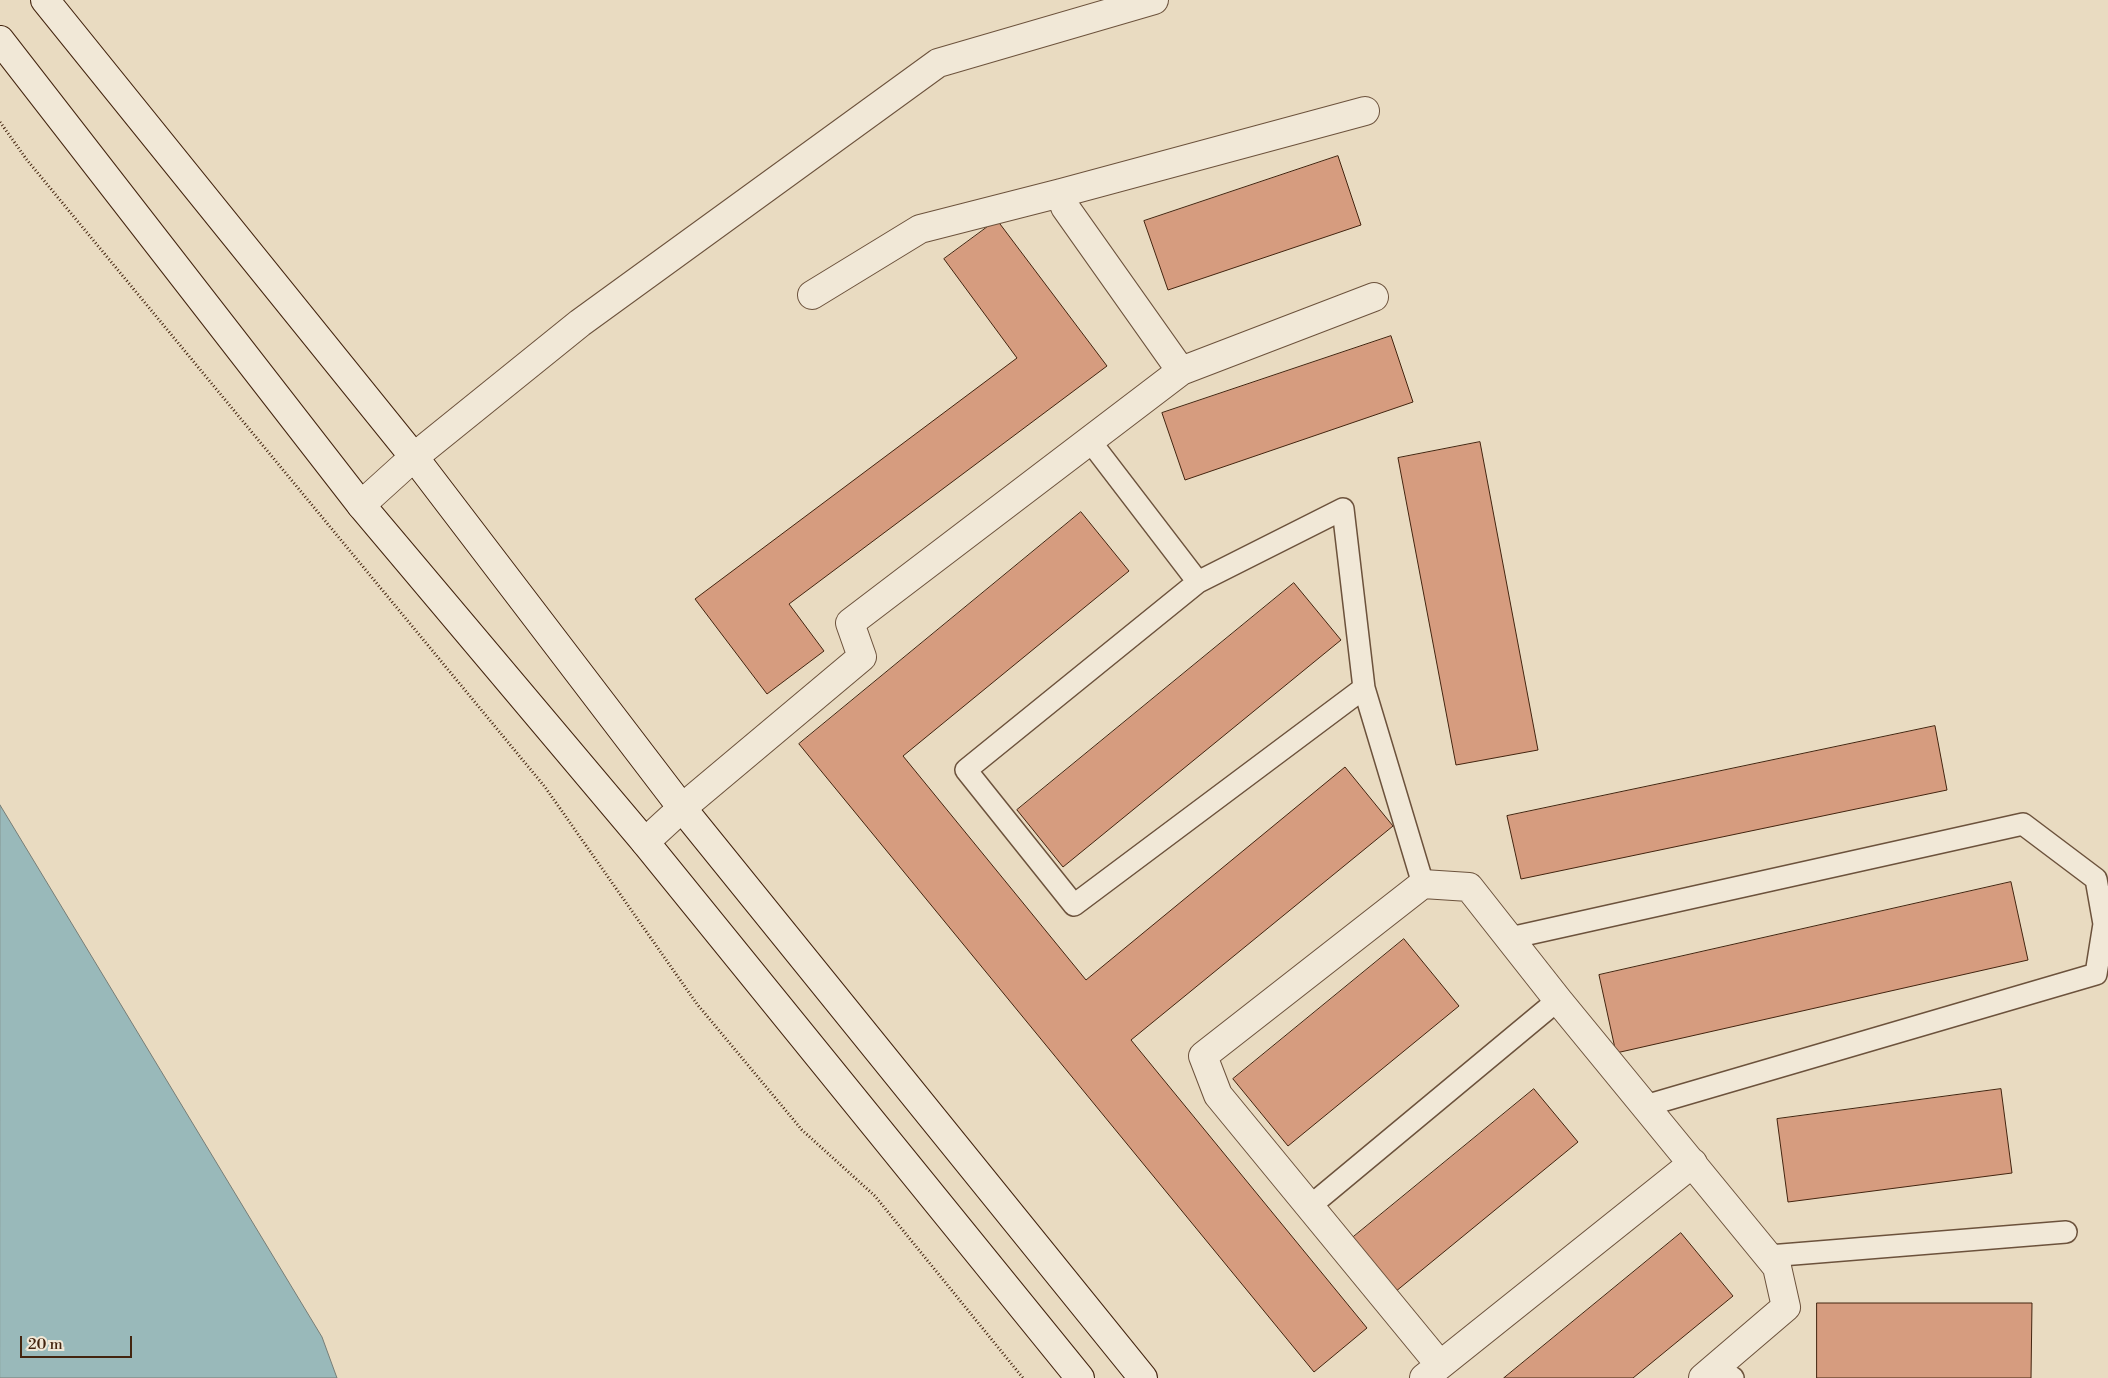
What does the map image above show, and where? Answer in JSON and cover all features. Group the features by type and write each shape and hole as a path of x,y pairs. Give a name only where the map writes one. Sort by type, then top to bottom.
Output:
{"street":[{"path":"45,0 414,457 682,808 1143,1378"},
{"path":"361,505 414,457 580,323 938,63 1154,0"},
{"path":"0,40 361,505 645,842 1080,1378"},
{"path":"812,295 920,228 1061,193 1365,110"},
{"path":"1061,193 1065,208 1181,371"},
{"path":"645,842 682,808 862,657 850,623 1181,371 1374,297"},
{"path":"1693,1163 1432,1372 1309,1207 1218,1095 1204,1056 1423,884 1469,887 1558,1000 1693,1163 1777,1267 1786,1307 1717,1375"}],"lane":[{"path":"1090,441 1198,582"},
{"path":"1364,688 1074,905 966,770 1198,582 1343,509 1364,688 1423,884"},
{"path":"1510,938 2023,824 2096,879 2104,924 2096,974 1645,1106"},
{"path":"1309,1207 1558,1000"},
{"path":"1769,1256 2066,1232"}],"path":[{"path":"0,122 33,168 545,787 697,1004 802,1130 875,1196 1023,1378"}],"water":[{"path":"0,805 322,1337 337,1378 0,1378"}],"building":[{"path":"1338,156 1361,225 1168,290 1144,221"},
{"path":"997,220 1107,366 789,604 824,651 767,694 695,599 1017,358 944,259"},
{"path":"1391,336 1413,402 1185,480 1162,413"},
{"path":"1480,442 1538,750 1456,765 1398,458"},
{"path":"1081,512 1129,571 903,756 1086,980 1345,767 1393,826 1131,1040 1367,1328 1314,1372 799,744"},
{"path":"1294,583 1341,640 1063,867 1017,810"},
{"path":"1935,726 1947,790 1521,879 1507,816"},
{"path":"2011,882 2028,960 1616,1053 1599,975"},
{"path":"1404,939 1459,1006 1288,1146 1233,1079"},
{"path":"1534,1089 1578,1142 1395,1292 1351,1239"},
{"path":"2001,1089 2012,1173 1788,1202 1777,1119"},
{"path":"1681,1233 1733,1296 1633,1378 1504,1378"},
{"path":"1817,1303 2032,1303 2031,1378 1817,1378"}]}
